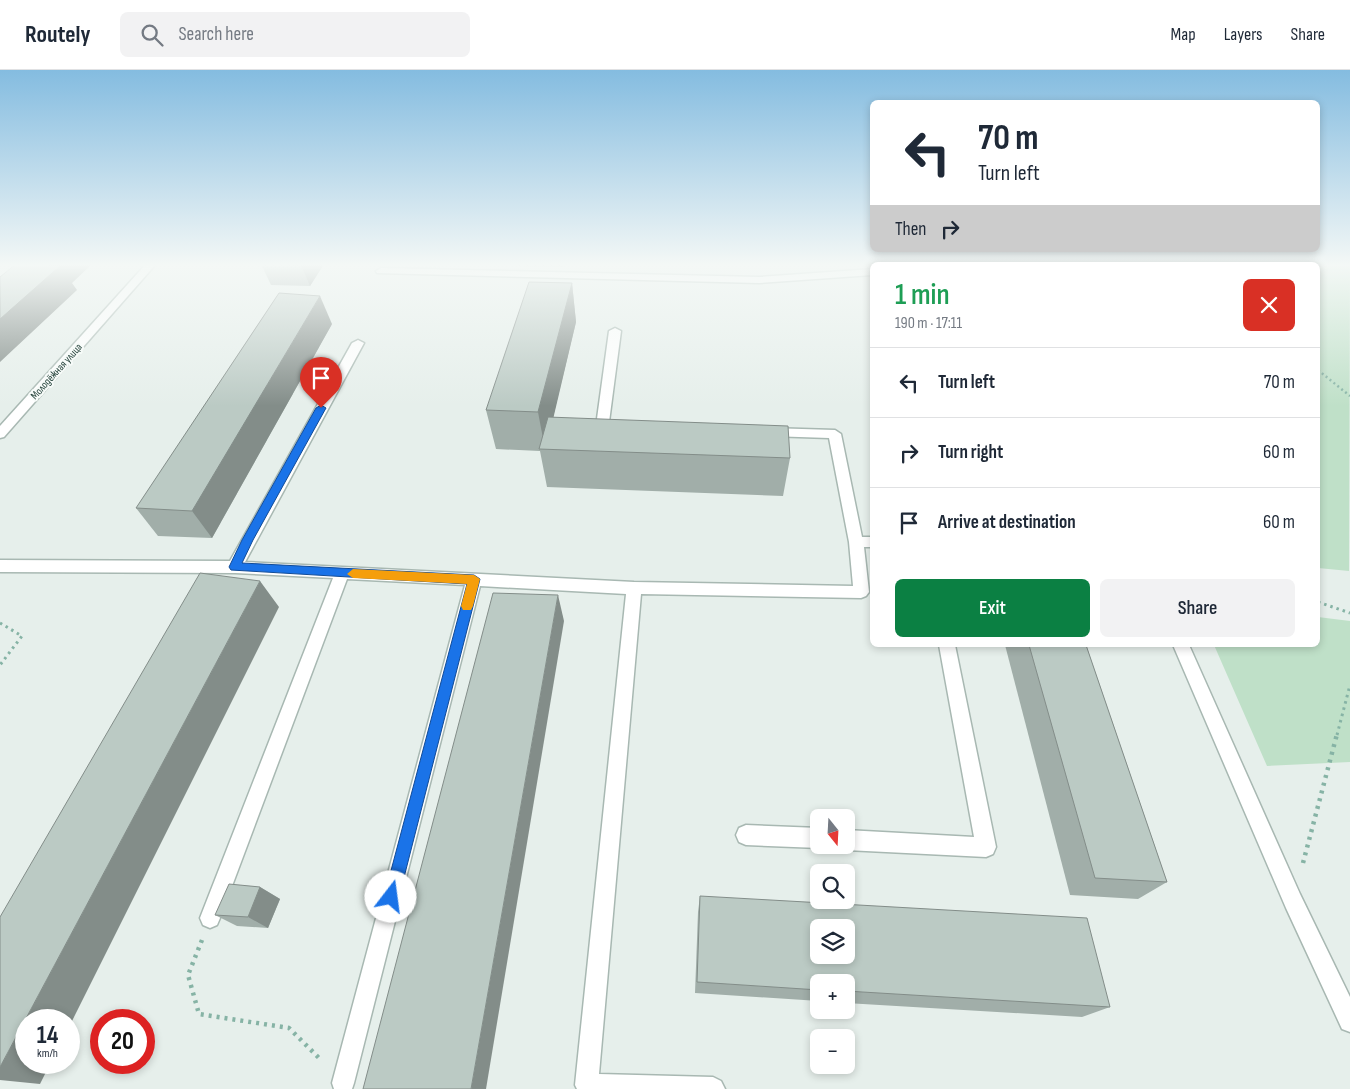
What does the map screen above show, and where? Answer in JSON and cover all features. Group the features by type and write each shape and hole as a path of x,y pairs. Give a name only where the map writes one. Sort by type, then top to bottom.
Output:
{"street":[{"name":"Молодёжная улица","path":"1,432 109,312"},
{"path":"614,331 602,426 621,426"},
{"path":"235,567 248,540 358,343"},
{"path":"0,566 235,567 634,588 861,592 856,542 834,434 757,431"},
{"path":"856,542 870,542"},
{"path":"210,918 342,573"},
{"path":"343,1083 474,579"},
{"path":"634,588 587,1085 713,1089"},
{"path":"855,840 986,847 947,647"},
{"path":"1181,647 1293,901 1350,1021"},
{"path":"746,834 810,838"}],"path":[{"path":"1320,372 1350,396"},
{"path":"1320,603 1350,613"},
{"path":"0,624 22,636 0,665"},
{"path":"1293,901 1350,685"},
{"path":"210,918 188,974 199,1014 289,1028 343,1083"}],"green space":[{"path":"1320,312 1350,312 1349,571 1320,568"},
{"path":"1320,617 1350,621 1350,762 1267,766 1215,647 1320,647"}],"building":[{"path":"0,312 8,312 0,319"},
{"path":"267,312 311,312 192,511 136,508"},
{"path":"519,312 564,312 538,412 486,410"},
{"path":"548,417 788,426 790,458 539,449"},
{"path":"200,573 260,581 31,1009 15,1009 15,1039 0,1067 0,917"},
{"path":"493,593 558,595 471,1089 363,1089"},
{"path":"1030,647 1087,647 1167,882 1095,878"},
{"path":"229,884 260,887 248,917 215,915"},
{"path":"700,896 810,902 810,909 855,909 855,905 1087,918 1110,1007 855,992 855,974 810,974 810,989 697,982"}],"slow traffic":[{"path":"353,574 474,579 467,606"}],"route":[{"path":"321,408 235,567 474,579 391,897"}]}
